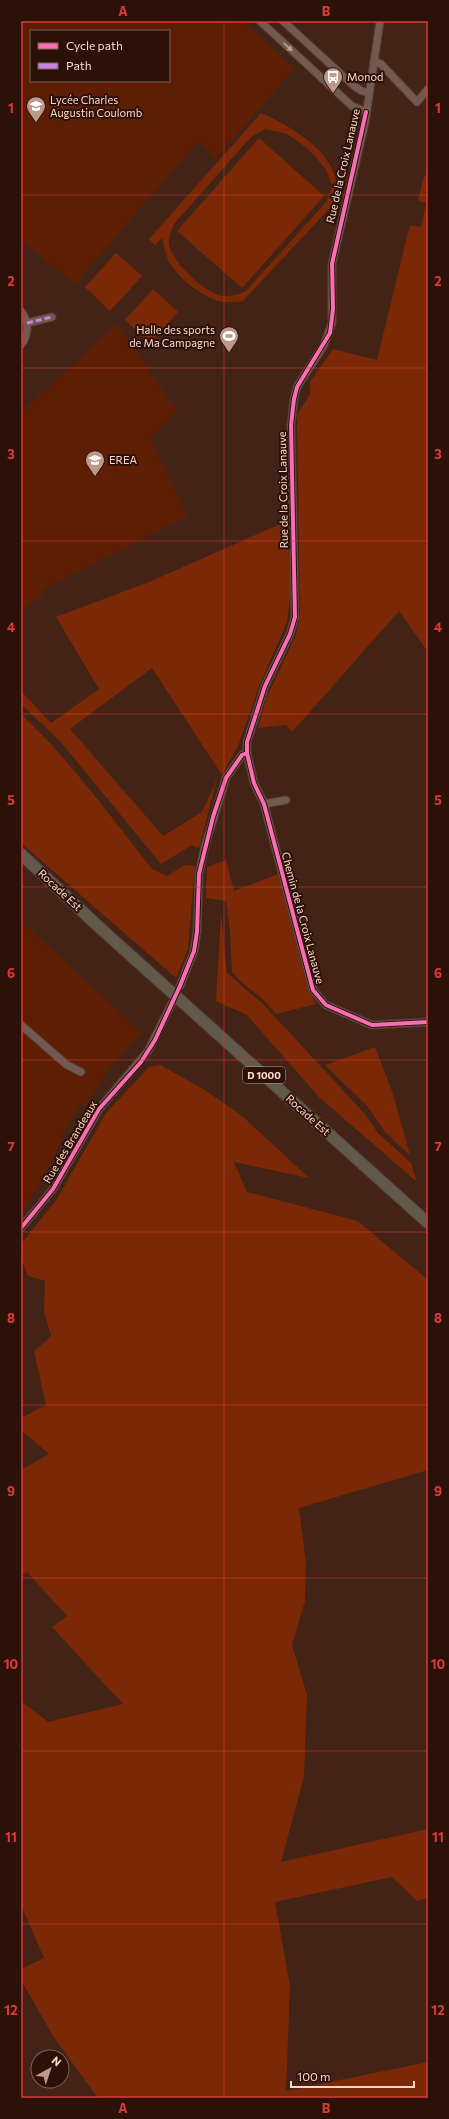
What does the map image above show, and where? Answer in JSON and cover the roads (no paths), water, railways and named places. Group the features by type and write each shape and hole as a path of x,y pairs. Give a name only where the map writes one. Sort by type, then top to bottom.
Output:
{"main road":[{"name":"Rocade Est","path":"21,854 428,1223"},
{"name":"Rocade Est","path":"21,863 100,927"}],"street":[{"path":"260,21 352,106 366,112"},
{"path":"283,21 354,86 369,93"},
{"name":"Rue de la Croix Lanauve","path":"247,753 247,742 265,686 290,634 295,617 291,425 294,398 301,380 330,333 333,309 332,264 366,112 380,21"},
{"path":"374,61 381,64 417,102 428,89"},
{"path":"21,311 27,323 26,336 21,345"},
{"path":"27,323 52,317"},
{"path":"180,986 194,951 197,932 199,874 207,838 226,778 242,755 247,753"},
{"name":"Chemin de la Croix Lanauve","path":"247,753 254,783 264,804 313,990 326,1005 372,1025 428,1022"},
{"path":"264,804 286,800"},
{"name":"Rue des Brandeaux","path":"21,1228 54,1188 99,1109 148,1051 172,1003"},
{"path":"21,1025 67,1065 81,1072"}],"place":[{"name":"Monod","path":"333,94"},
{"name":"Lycée Charles Augustin Coulomb","path":"36,123"},
{"name":"Halle des sports de Ma Campagne","path":"229,353"},
{"name":"EREA","path":"95,477"}]}
